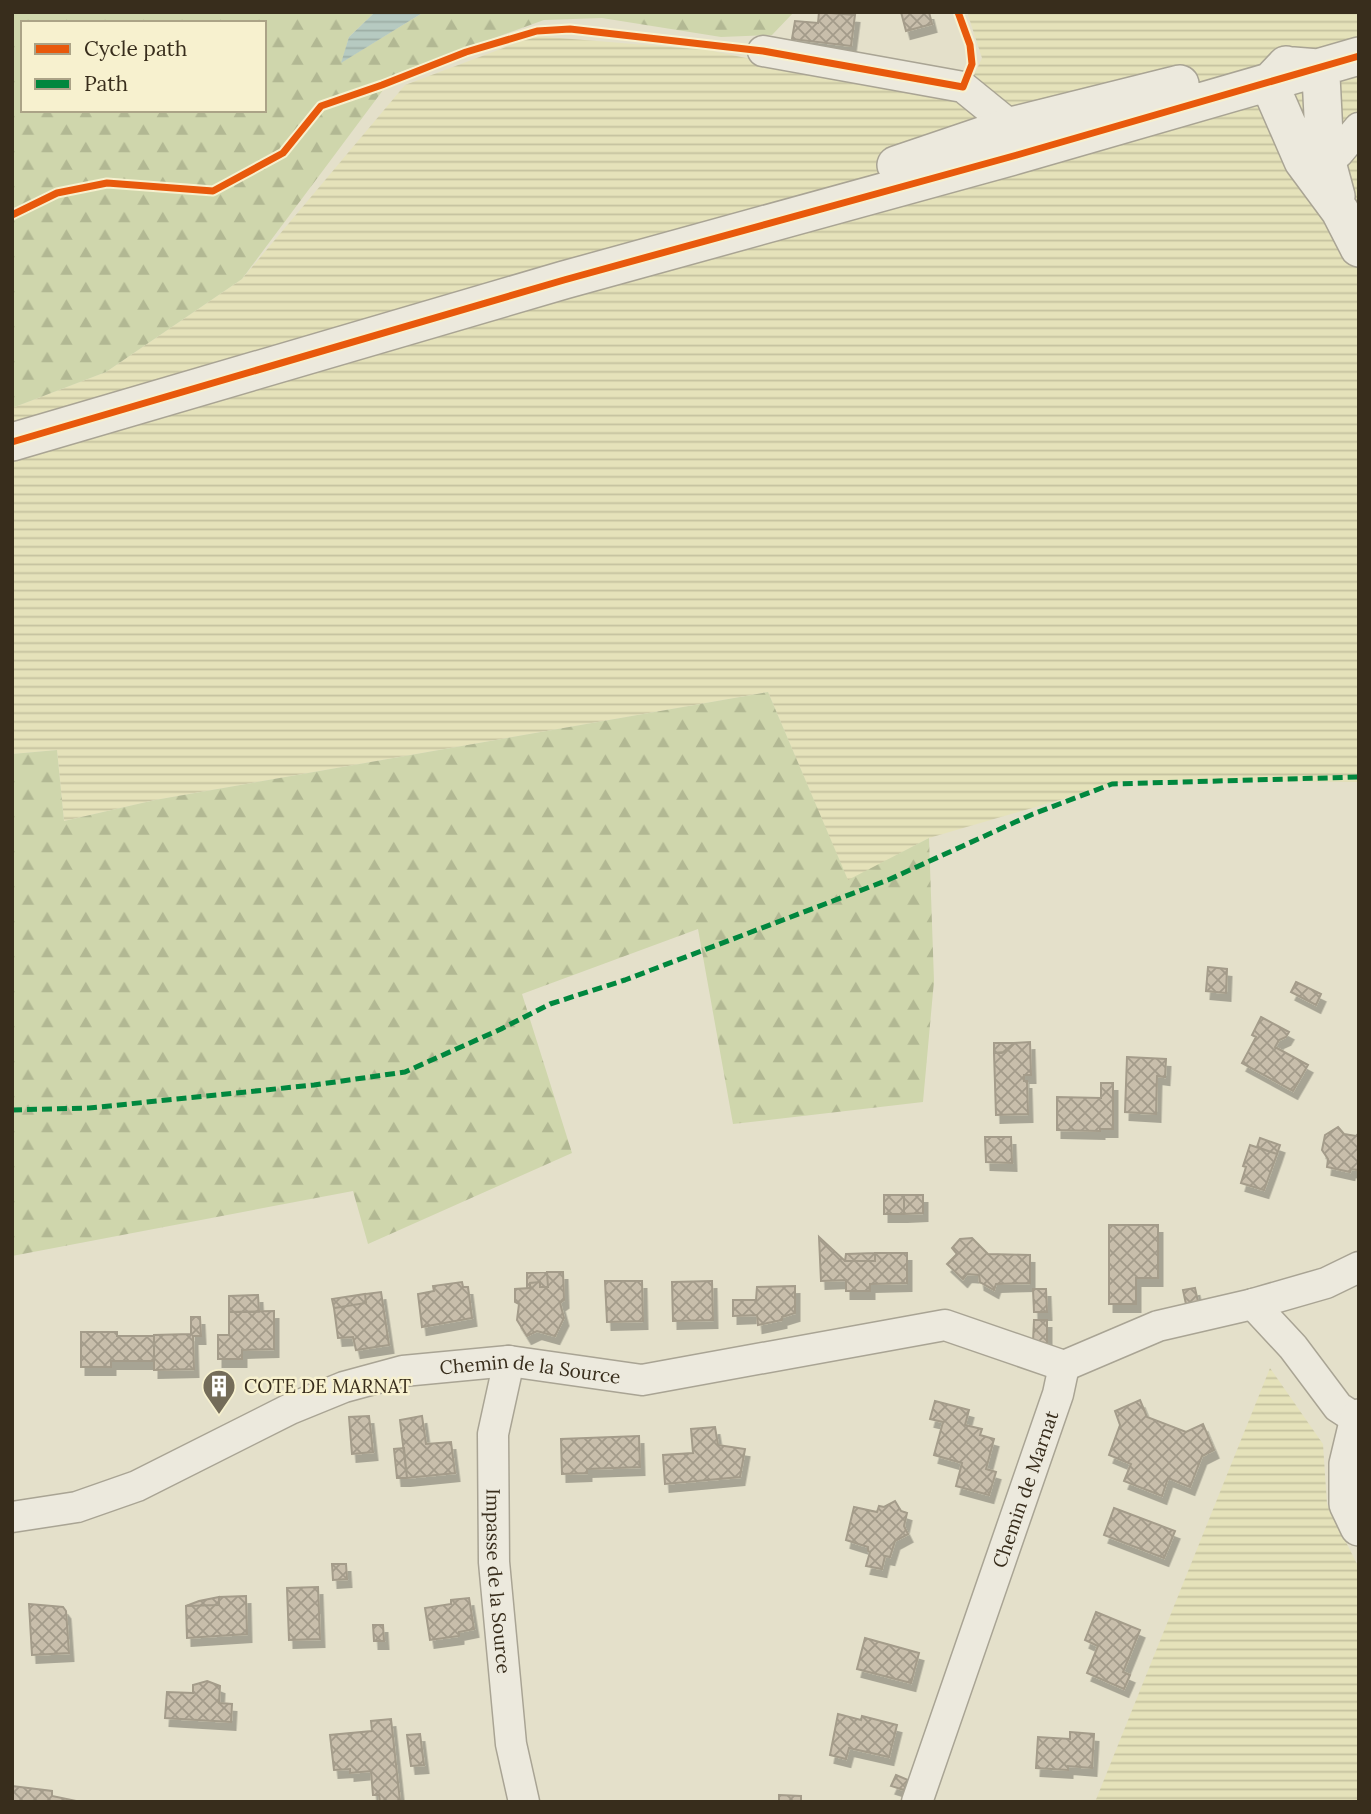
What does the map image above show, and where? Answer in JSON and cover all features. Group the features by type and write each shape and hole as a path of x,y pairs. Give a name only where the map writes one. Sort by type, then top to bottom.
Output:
{"street":[{"path":"1285,70 1359,40"},
{"path":"12,442 564,280 1014,141 1285,70 1359,47"},
{"path":"763,51 962,87 1014,141"},
{"path":"1285,70 1359,56"},
{"path":"1285,70 1314,158 1359,248"},
{"path":"1285,70 1321,76 1314,158"},
{"path":"1314,158 1338,153 1359,128"},
{"path":"1064,1366 1158,1326 1253,1304 1326,1283 1359,1267"},
{"path":"1253,1304 1293,1347 1338,1407 1358,1419 1348,1464 1348,1504 1359,1527"},
{"name":"Chemin de la Source","path":"12,1517 77,1507 137,1486 289,1409 344,1387 402,1371 509,1361 642,1380 945,1325 1064,1366"},
{"name":"Impasse de la Source","path":"509,1361 493,1434 494,1562 511,1744 524,1802"},
{"name":"Chemin de Marnat","path":"917,1802 1058,1394 1064,1366"}],"shaded area":[{"path":"375,12 424,12 341,63 349,37"},
{"path":"967,12 1359,12 1359,782 1128,780 929,838 848,881 768,692 155,800 64,821 57,750 12,754 12,408 106,372 242,279 405,85 535,36 708,50 961,103 982,58"},
{"path":"1270,1368 1323,1444 1327,1504 1359,1568 1359,1802 1095,1802"}],"green space":[{"path":"12,12 375,12 349,37 342,62 424,12 794,12 772,35 721,37 602,18 544,20 395,74 242,279 106,372 12,408"},
{"path":"768,692 848,880 929,838 934,981 923,1102 733,1124 698,929 522,994 572,1153 368,1244 353,1191 12,1256 12,754 57,750 64,821 155,800"}],"building":[{"path":"819,12 855,15 851,46 792,39 795,21 818,23"},
{"path":"901,12 929,12 932,24 906,31"},
{"path":"1208,967 1227,969 1226,993 1206,991"},
{"path":"1296,982 1321,994 1316,1005 1291,992"},
{"path":"1261,1017 1289,1032 1275,1047 1308,1065 1293,1091 1242,1063 1256,1037 1252,1035"},
{"path":"1030,1042 1031,1075 1024,1075 1024,1081 1027,1081 1028,1114 996,1115 994,1053 1005,1052 1014,1043"},
{"path":"994,1043 1014,1043 1002,1053 994,1053"},
{"path":"1127,1057 1166,1059 1165,1077 1157,1076 1156,1114 1125,1112"},
{"path":"1101,1083 1113,1083 1113,1129 1057,1130 1057,1097 1101,1098"},
{"path":"1338,1127 1344,1134 1356,1136 1359,1133 1359,1170 1351,1169 1350,1172 1327,1167 1328,1159 1322,1150 1325,1135"},
{"path":"985,1137 1011,1137 1012,1163 986,1162"},
{"path":"1260,1138 1280,1145 1277,1154 1257,1147"},
{"path":"1250,1145 1277,1154 1264,1190 1241,1183"},
{"path":"884,1195 904,1195 904,1214 884,1214"},
{"path":"904,1195 923,1195 923,1213 904,1214"},
{"path":"1109,1225 1158,1225 1158,1278 1136,1278 1136,1304 1109,1304"},
{"path":"819,1237 845,1261 875,1261 875,1253 907,1253 907,1283 870,1284 870,1291 846,1291 846,1280 821,1281"},
{"path":"972,1238 988,1254 1030,1255 1030,1283 996,1284 994,1290 980,1282 979,1275 967,1274 963,1279 947,1264 957,1254 952,1248 960,1239"},
{"path":"875,1253 875,1261 845,1261 846,1254"},
{"path":"547,1272 563,1272 564,1300 560,1303 564,1318 555,1336 537,1331 527,1336 517,1320 519,1304 515,1302 515,1289 530,1288 530,1283 540,1282 540,1287 548,1287"},
{"path":"547,1272 548,1287 540,1287 540,1282 530,1283 530,1288 527,1288 527,1273"},
{"path":"605,1281 642,1281 643,1321 607,1322"},
{"path":"712,1281 713,1320 673,1321 672,1282"},
{"path":"462,1282 463,1287 468,1287 472,1318 422,1327 418,1294 434,1291 433,1286"},
{"path":"795,1286 795,1313 782,1317 782,1320 758,1325 757,1315 733,1316 733,1300 756,1300 757,1287"},
{"path":"1195,1288 1199,1306 1187,1309 1183,1290"},
{"path":"1033,1289 1046,1289 1047,1312 1034,1312"},
{"path":"381,1292 389,1345 356,1350 353,1337 338,1338 334,1308 366,1303 365,1294"},
{"path":"365,1294 366,1303 334,1308 332,1299"},
{"path":"258,1295 259,1312 229,1312 229,1296"},
{"path":"274,1311 274,1349 242,1350 242,1359 218,1359 218,1335 229,1335 229,1312"},
{"path":"191,1317 200,1317 201,1336 193,1336 194,1369 154,1370 154,1335 191,1334"},
{"path":"1034,1320 1047,1320 1047,1343 1033,1342"},
{"path":"81,1332 154,1336 154,1361 111,1361 111,1367 81,1367"},
{"path":"1140,1400 1147,1417 1186,1432 1203,1424 1214,1450 1202,1456 1190,1487 1168,1478 1162,1496 1124,1481 1131,1464 1109,1455 1120,1425 1115,1411"},
{"path":"935,1401 969,1410 965,1425 982,1429 980,1435 994,1439 986,1469 996,1472 989,1495 956,1486 962,1463 934,1455 943,1422 930,1419"},
{"path":"369,1416 373,1452 352,1454 349,1417"},
{"path":"422,1416 426,1444 451,1442 455,1473 407,1478 400,1420"},
{"path":"715,1427 718,1445 745,1449 740,1477 665,1484 663,1455 693,1453 691,1429"},
{"path":"639,1436 640,1467 587,1469 587,1473 562,1474 561,1439"},
{"path":"404,1448 407,1478 397,1478 394,1449"},
{"path":"895,1501 901,1511 907,1513 904,1526 908,1534 895,1541 890,1557 885,1556 882,1569 866,1566 870,1552 868,1547 846,1540 854,1507 877,1512 879,1506 884,1507"},
{"path":"1114,1508 1175,1531 1164,1558 1104,1535"},
{"path":"332,1564 346,1564 347,1579 333,1580"},
{"path":"318,1587 320,1639 289,1640 287,1588"},
{"path":"246,1596 247,1634 187,1638 186,1606 219,1605 219,1597"},
{"path":"219,1597 219,1605 186,1606 199,1601"},
{"path":"469,1598 474,1629 459,1632 459,1636 430,1640 425,1608"},
{"path":"29,1604 63,1607 66,1611 69,1653 32,1655"},
{"path":"1096,1612 1140,1630 1123,1672 1130,1675 1124,1689 1087,1673 1098,1646 1085,1640"},
{"path":"373,1625 383,1625 384,1641 374,1641"},
{"path":"865,1638 919,1653 911,1683 857,1669"},
{"path":"207,1681 220,1686 219,1703 232,1704 231,1722 165,1718 167,1692 193,1693 193,1685"},
{"path":"838,1714 861,1720 862,1716 897,1725 889,1757 849,1748 846,1759 830,1755"},
{"path":"391,1719 400,1801 380,1802 379,1795 373,1795 371,1771 350,1773 350,1769 334,1770 330,1735 372,1731 371,1721"},
{"path":"1070,1732 1094,1734 1092,1768 1036,1768 1038,1737 1070,1739"},
{"path":"420,1734 424,1765 411,1766 407,1735"},
{"path":"896,1775 908,1780 904,1790 891,1786"},
{"path":"12,1786 52,1791 52,1796 81,1802 12,1802"},
{"path":"779,1795 801,1796 801,1802 779,1802"}],"marked path":[{"path":"12,1110 89,1108 314,1085 405,1072 550,1004 625,980 888,880 1033,814 1112,784 1359,777"}],"cycle path":[{"path":"12,215 57,193 107,183 213,191 283,153 321,106 466,52 537,31 570,29 763,51 963,87 972,64 970,45 958,12"},
{"path":"12,442 564,280 1017,155 1359,56"}],"place":[{"name":"COTE DE MARNAT","path":"219,1416"}]}
